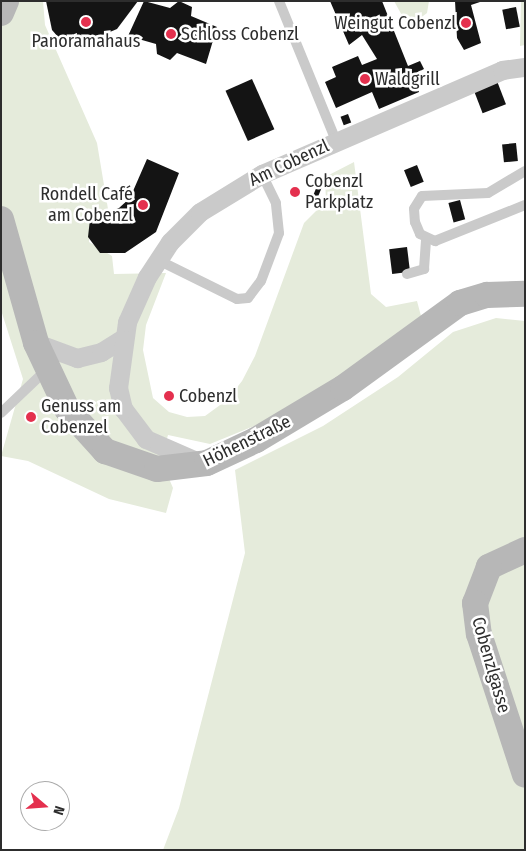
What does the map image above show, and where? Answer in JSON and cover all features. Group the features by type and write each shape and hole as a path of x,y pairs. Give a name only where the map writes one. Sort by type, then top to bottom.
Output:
{"street":[{"path":"1,13 6,1"},
{"name":"Am Cobenzl","path":"207,463 153,445 129,419 117,377 122,339 135,299 158,260 200,212 262,174 502,70 523,66"},
{"name":"Höhenstraße","path":"1,219 36,342 47,370 74,420 105,451 157,469 207,463 311,408 460,303 487,295 525,294"},
{"path":"36,342 77,358 101,352 122,339"},
{"name":"Cobenzlgasse","path":"525,550 489,567 475,603 479,634 525,774"}],"lane":[{"path":"279,1 336,141"},
{"path":"406,274 424,269 426,239 415,222 414,209 422,196 488,193 525,171"},
{"path":"158,260 243,299 261,281 280,223 262,174"},
{"path":"426,239 434,241 478,227 525,205"},
{"path":"1,412 47,370"}],"green space":[{"path":"1,1 43,1 45,25 97,143 108,209 90,219 89,242 112,256 114,274 166,273 146,325 143,350 153,398 169,412 187,417 205,416 227,400 242,381 255,356 304,223 326,201 325,177 354,162 371,294 386,307 417,301 421,316 358,365 259,424 210,444 168,435 161,460 173,488 166,513 109,499 28,461 1,456 23,379 1,310"},
{"path":"394,1 429,1 427,13 419,19 423,28 410,30"},
{"path":"521,1 525,1 525,45 520,46"},
{"path":"496,318 525,321 525,850 163,850 179,808 245,553 235,470 323,426 398,377 453,332"}],"building":[{"name":"Panoramahaus","path":"46,1 138,1 117,29 74,47 65,45 52,30"},
{"name":"Schloss Cobenzl","path":"144,1 170,8 179,1 192,7 191,16 217,27 206,64 177,53 170,60 157,54 156,44 128,36"},
{"path":"330,1 382,1 408,66 420,61 424,69 412,75 419,92 379,109 372,92 336,108 325,82 336,77 332,67 358,56 362,65 377,59 362,35 349,45"},
{"name":"Weingut Cobenzl","path":"455,1 483,1 471,5 481,43 464,50 457,38"},
{"path":"516,7 520,27 506,29 502,10"},
{"path":"252,79 274,129 248,141 226,91"},
{"path":"497,81 506,104 483,113 474,90"},
{"path":"348,114 351,122 344,125 341,117"},
{"path":"516,143 518,161 504,162 502,144"},
{"name":"Rondell Café am Cobenzl","path":"147,159 179,173 156,232 125,253 100,253 88,237 90,219 119,208 130,198"},
{"path":"417,165 424,182 411,187 404,170"},
{"path":"317,186 322,188 316,201 312,199"},
{"path":"460,200 465,219 454,222 448,203"},
{"path":"407,247 410,272 392,274 389,249"},
{"name":"Genuss am Cobenzel","path":"27,412 38,416 35,421 25,418"}],"place":[{"name":"Panoramahaus","path":"86,22"},
{"name":"Weingut Cobenzl","path":"466,23"},
{"name":"Schloss Cobenzl","path":"171,34"},
{"name":"Waldgrill","path":"365,79"},
{"name":"Cobenzl Parkplatz","path":"295,192"},
{"name":"Rondell Café am Cobenzl","path":"143,205"},
{"name":"Cobenzl","path":"169,396"},
{"name":"Genuss am Cobenzel","path":"31,417"}]}
